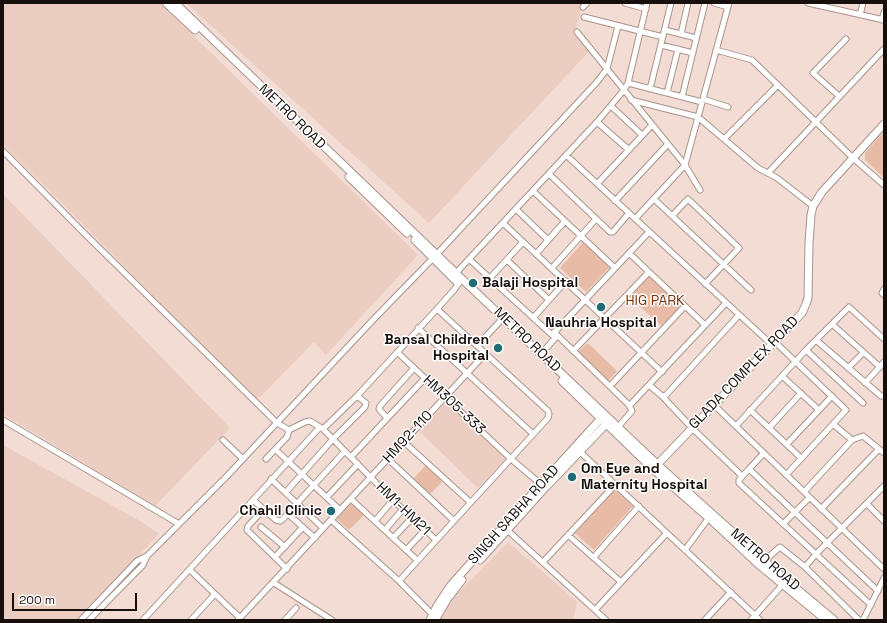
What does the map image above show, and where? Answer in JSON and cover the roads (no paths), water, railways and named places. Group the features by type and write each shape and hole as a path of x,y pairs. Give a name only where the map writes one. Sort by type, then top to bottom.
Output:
{"street":[{"name":"METRO ROAD","path":"166,3 456,274 460,281"},
{"name":"METRO ROAD","path":"175,3 460,281 541,354 606,419 618,427 656,467"},
{"path":"583,7 587,3"},
{"path":"456,274 597,122 624,90 628,83 646,6 625,3"},
{"path":"650,89 671,3"},
{"path":"681,34 688,3"},
{"path":"682,97 705,3"},
{"path":"635,219 685,165 729,5 714,3"},
{"path":"808,3 883,20 884,12"},
{"path":"860,15 863,3"},
{"path":"584,17 663,37"},
{"path":"81,620 137,561 146,556 243,459 597,82 606,69 618,26"},
{"path":"665,30 696,38"},
{"path":"577,32 685,165 700,190"},
{"path":"839,96 813,73 846,39"},
{"path":"661,45 693,53"},
{"path":"667,93 678,49"},
{"path":"768,173 815,121 884,49"},
{"path":"716,50 752,60 853,158 884,185"},
{"path":"628,83 682,97 728,106"},
{"path":"724,139 778,85"},
{"path":"631,100 698,117 758,168 777,178 813,206"},
{"path":"611,106 642,135"},
{"path":"597,122 628,150"},
{"name":"GLADA COMPLEX ROAD","path":"656,467 802,313 806,304 809,232 813,206 822,192 884,124"},
{"path":"597,184 652,125"},
{"path":"615,201 668,144"},
{"path":"3,151 277,423 289,430"},
{"path":"566,155 739,315 796,362 846,410 786,475"},
{"path":"549,174 611,233 629,214"},
{"path":"533,191 615,268"},
{"path":"654,199 751,290"},
{"path":"672,216 688,199 738,246 738,250 705,284"},
{"path":"516,209 548,240"},
{"path":"552,268 596,219"},
{"path":"536,254 565,221"},
{"path":"503,223 662,372"},
{"path":"541,354 585,299 649,232"},
{"path":"490,278 523,242"},
{"path":"629,253 705,325"},
{"path":"469,259 552,335 556,334 629,405 632,411 618,427"},
{"path":"507,260 549,300"},
{"path":"573,351 649,272"},
{"path":"143,620 271,479 322,428 357,396 454,290 460,281"},
{"path":"533,318 566,281"},
{"path":"884,289 882,293 884,295"},
{"path":"629,405 632,404 726,303"},
{"path":"610,386 685,306"},
{"path":"736,426 806,350 850,307 884,339"},
{"path":"399,581 453,520 548,418 549,413 437,308"},
{"path":"662,396 666,395 739,315"},
{"name":"METRO ROAD","path":"502,319 656,467 826,620"},
{"path":"477,346 502,319"},
{"path":"832,324 880,367"},
{"path":"418,328 533,434"},
{"path":"816,340 865,383 881,396 884,396"},
{"path":"806,350 863,403"},
{"name":"HM305-333","path":"397,352 510,458 543,486"},
{"path":"848,368 863,353"},
{"name":"HM92-110","path":"239,619 485,354"},
{"path":"865,383 884,362"},
{"path":"387,418 379,410 380,406 414,368"},
{"path":"782,376 819,410"},
{"path":"351,457 425,378"},
{"path":"650,385 742,476"},
{"path":"769,428 801,393"},
{"path":"286,492 333,439 366,406 366,403 357,396"},
{"path":"787,444 832,396"},
{"path":"714,405 884,569"},
{"path":"750,410 802,458"},
{"name":"SINGH SABHA ROAD","path":"433,618 452,585 606,419"},
{"path":"3,420 179,524"},
{"path":"266,459 287,437 289,430 310,421 322,428"},
{"path":"833,424 852,440"},
{"name":"HM1-HM21","path":"322,428 393,500 436,540"},
{"path":"804,492 852,440 863,436 884,453"},
{"path":"223,440 243,459"},
{"path":"403,441 470,502"},
{"path":"577,449 731,592 753,618 760,620"},
{"path":"822,509 879,449"},
{"path":"276,450 340,510"},
{"path":"253,500 278,521 282,520 345,451"},
{"path":"764,453 738,480 739,483 871,605"},
{"path":"388,459 453,520"},
{"path":"327,497 358,464"},
{"path":"749,468 878,590"},
{"path":"271,479 323,528"},
{"path":"543,562 615,485"},
{"path":"805,567 816,554 884,486"},
{"path":"879,491 884,496"},
{"path":"783,524 810,498"},
{"path":"351,499 417,560"},
{"path":"375,521 393,500"},
{"path":"867,504 884,522"},
{"path":"594,557 639,506"},
{"path":"264,509 248,526 247,530 287,569"},
{"path":"385,530 403,509"},
{"path":"288,514 315,538"},
{"name":"METRO ROAD","path":"711,516 764,561 784,583 834,620"},
{"path":"685,550 711,516"},
{"path":"393,538 412,518"},
{"path":"331,520 399,581 433,618"},
{"path":"261,527 284,547"},
{"path":"275,557 302,527"},
{"path":"506,528 606,620"},
{"path":"406,550 425,530"},
{"path":"595,610 667,533"},
{"path":"568,535 621,582"},
{"path":"764,561 780,546 805,567 859,620"},
{"path":"92,619 143,565 146,556"},
{"path":"190,570 239,619"},
{"path":"863,620 884,578"},
{"path":"274,583 332,620"},
{"path":"753,618 784,583"},
{"path":"705,620 731,592"},
{"path":"191,620 215,594"},
{"path":"285,620 296,608"}],"place":[{"name":"Balaji Hospital","path":"473,283"},
{"name":"Nauhria Hospital","path":"601,307"},
{"name":"Bansal Children Hospital","path":"498,348"},
{"name":"Om Eye and Maternity Hospital","path":"572,477"},
{"name":"Chahil Clinic","path":"331,511"}],"park label":[{"name":"HIG PARK","path":"655,301"}]}
